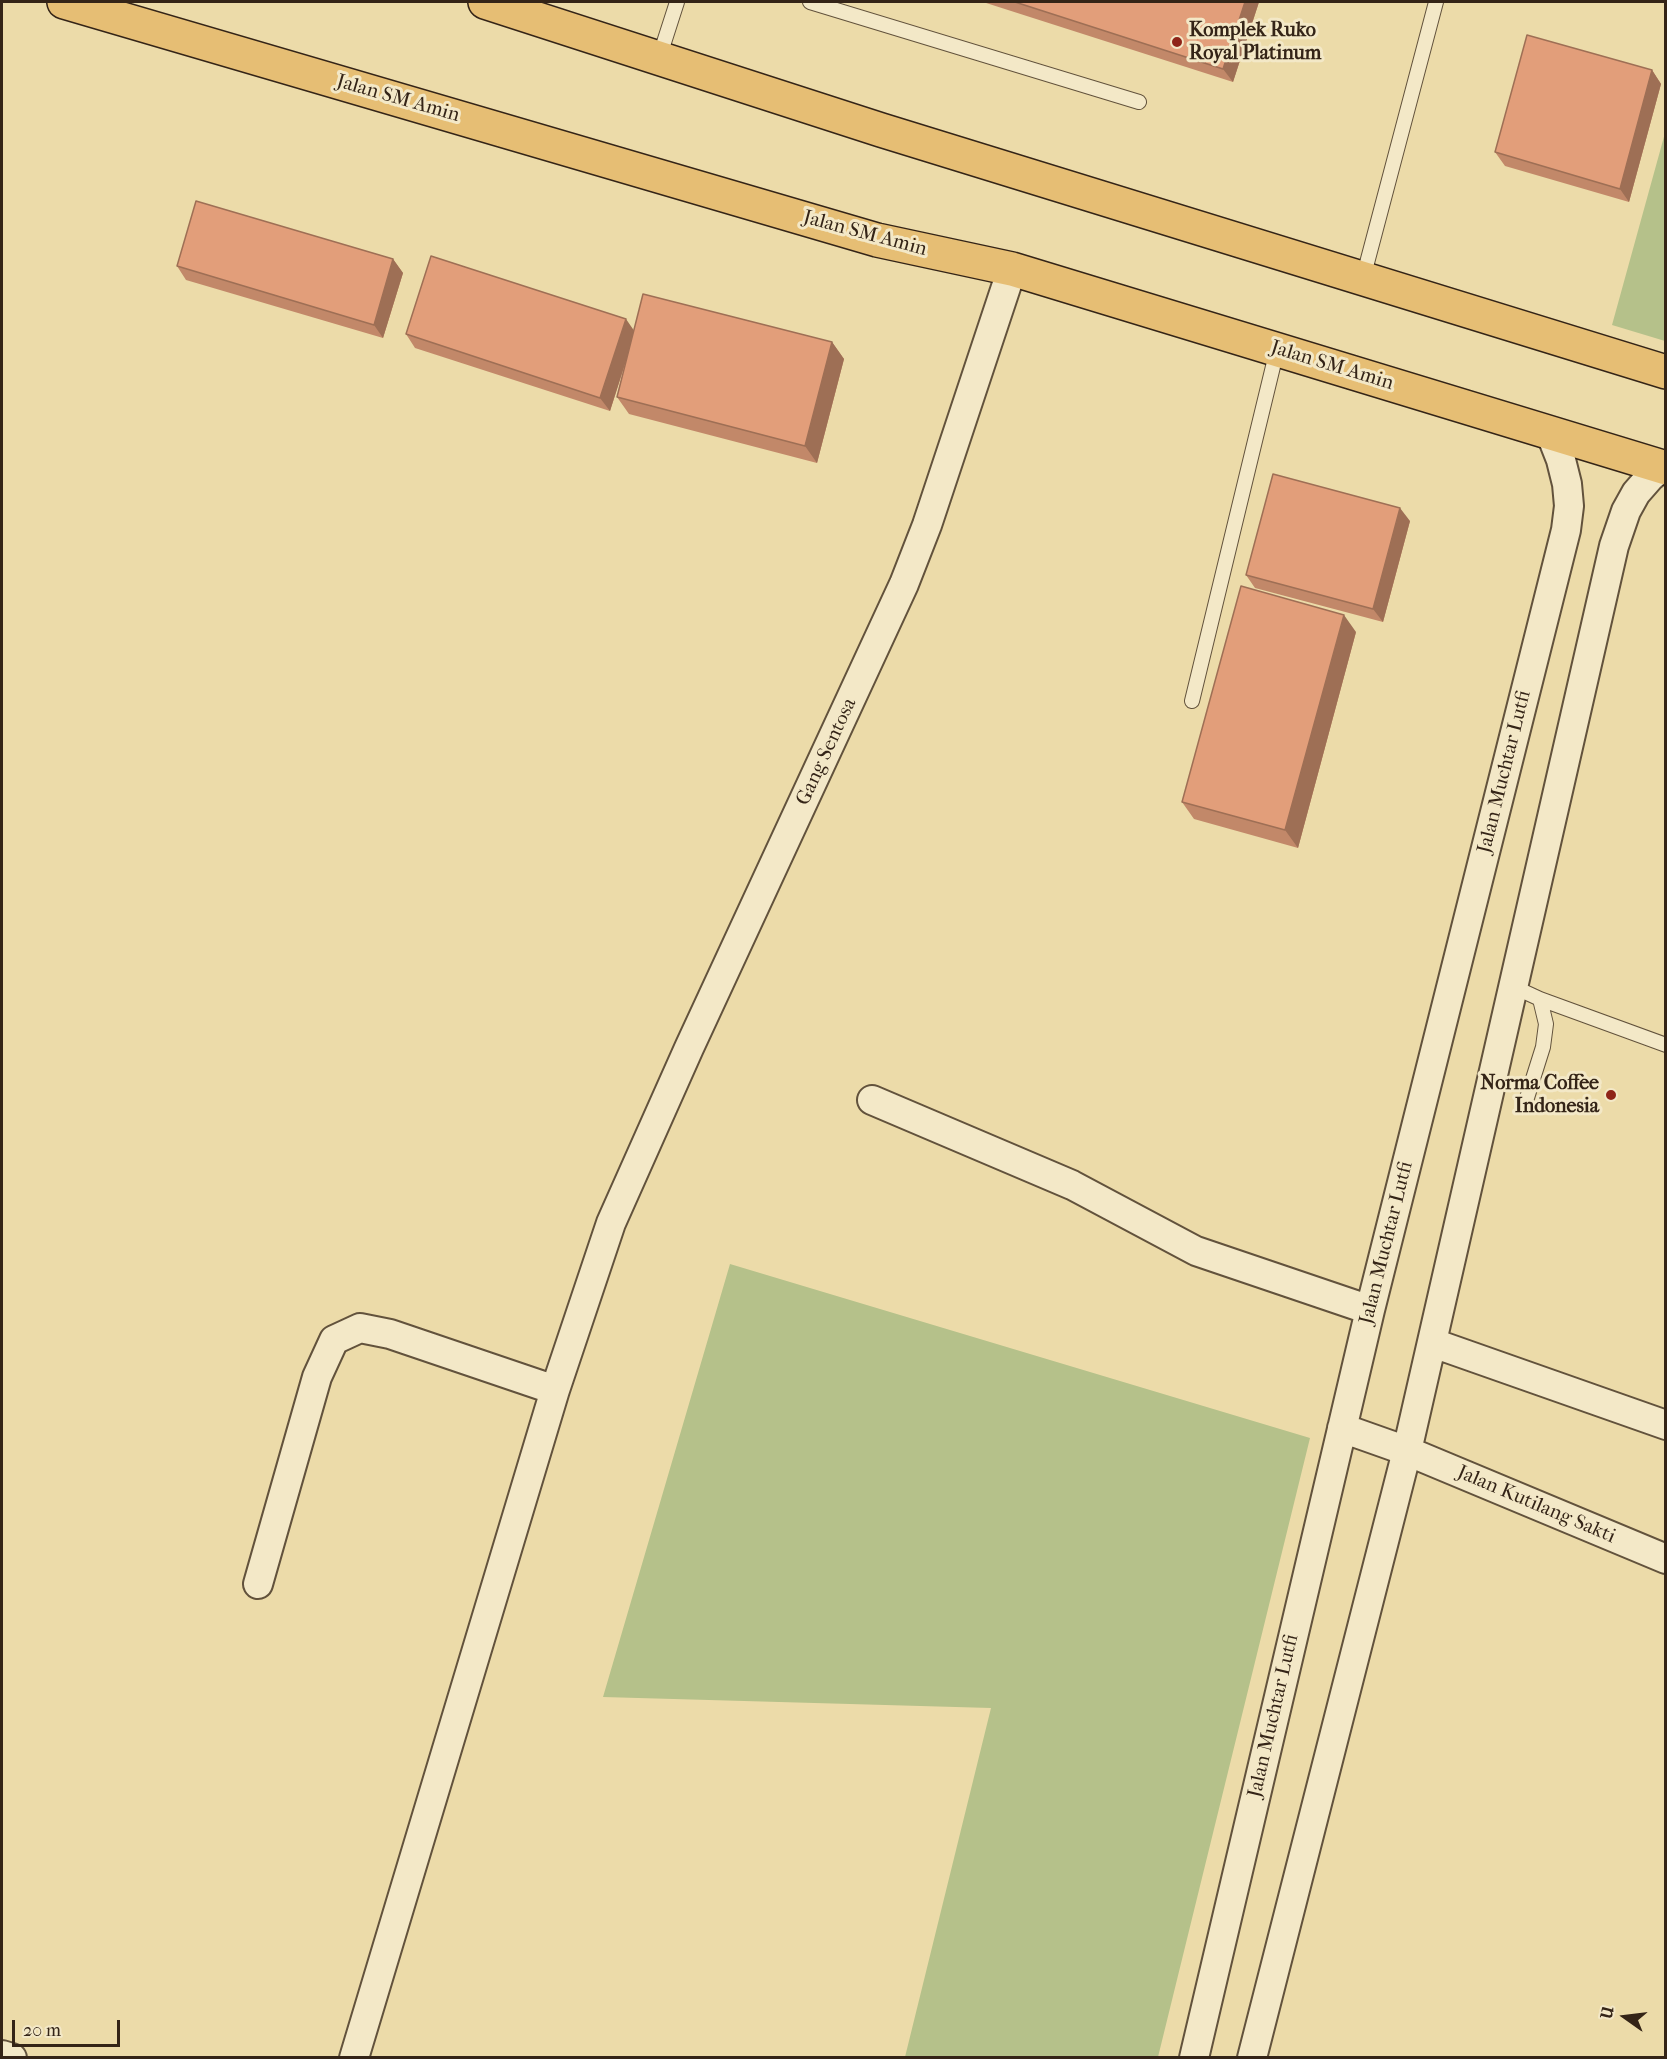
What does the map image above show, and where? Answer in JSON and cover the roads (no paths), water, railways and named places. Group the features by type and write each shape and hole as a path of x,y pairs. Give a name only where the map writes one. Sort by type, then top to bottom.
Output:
{"main road":[{"name":"Jalan SM Amin","path":"64,2 877,240 1012,269 1664,468"},
{"path":"485,2 881,130 1665,372"}],"street":[{"name":"Gang Sentosa","path":"361,2056 555,1390 611,1223 694,1037 904,584 927,525 1012,269"},
{"name":"Jalan Muchtar Lutfi","path":"1194,2058 1370,1310 1566,530 1569,506 1567,484 1550,432"},
{"path":"1252,2058 1433,1343 1614,546 1626,511 1636,493 1650,477 1664,468"},
{"path":"872,1100 1072,1185 1196,1251 1370,1310"},
{"path":"258,1584 317,1377 334,1340 360,1328 390,1334 555,1390"},
{"path":"1433,1343 1665,1425"},
{"name":"Jalan Kutilang Sakti","path":"1342,1428 1407,1451 1665,1559"},
{"path":"2,2055 12,2058"}],"lane":[{"path":"658,57 677,2"},
{"path":"810,2 1139,102"},
{"path":"1363,278 1436,2"},
{"path":"1192,701 1278,350"},
{"path":"1514,987 1540,999 1665,1045"},
{"path":"1526,1101 1543,1047 1546,1024 1540,999"}],"place":[{"name":"Komplek Ruko Royal Platinum","path":"1177,42"},
{"name":"Norma Coffee Indonesia","path":"1611,1095"}]}
